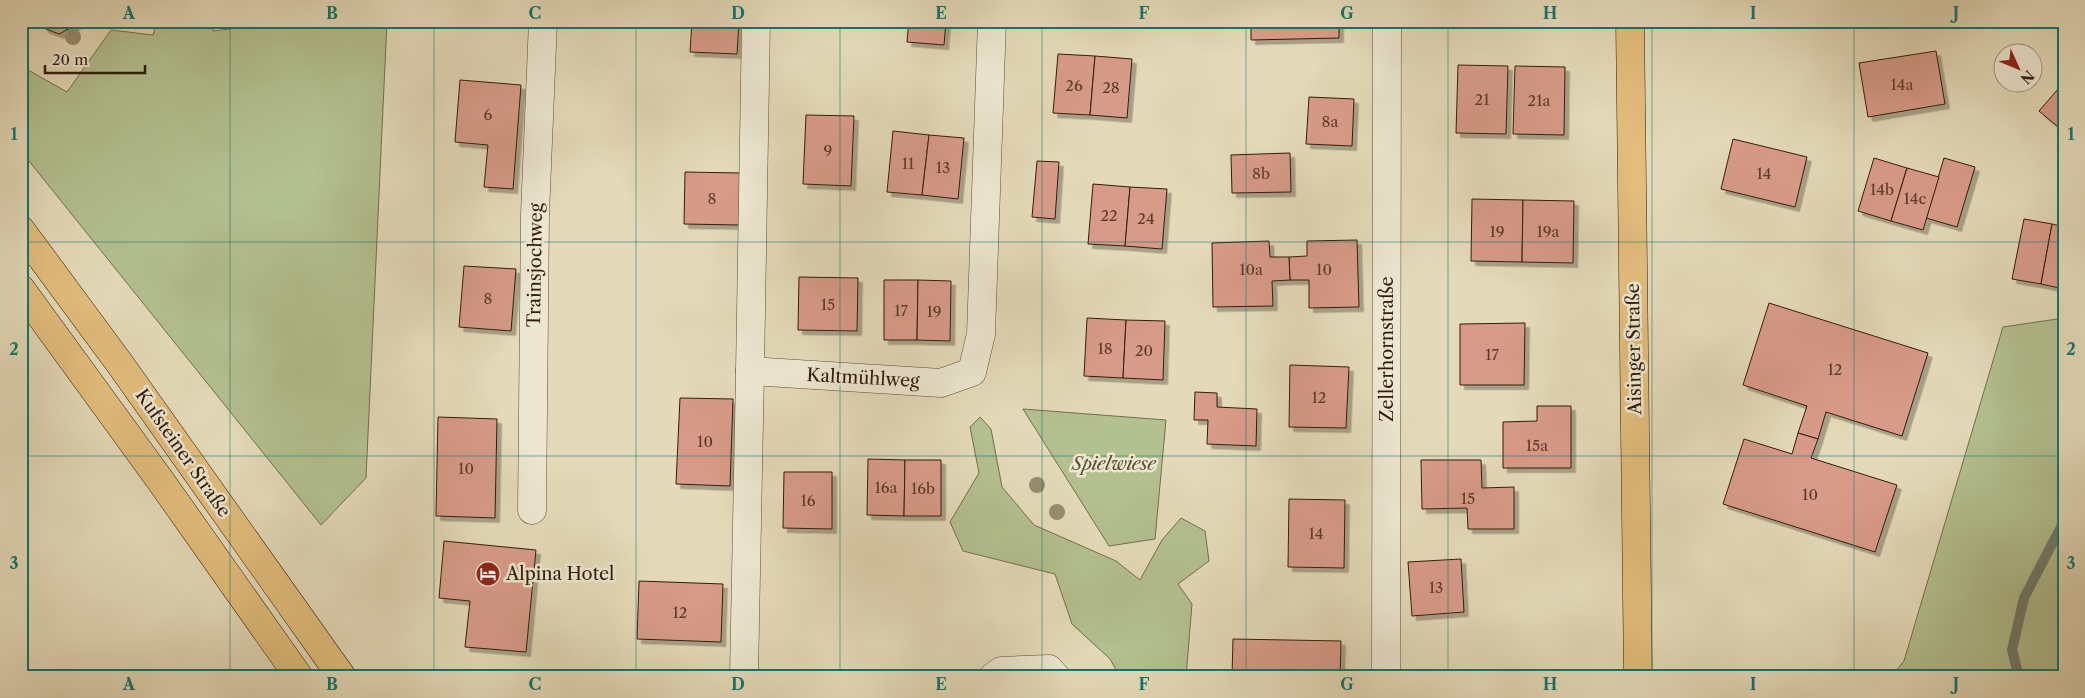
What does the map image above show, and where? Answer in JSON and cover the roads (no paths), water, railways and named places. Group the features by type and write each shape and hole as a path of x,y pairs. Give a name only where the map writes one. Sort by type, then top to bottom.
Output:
{"main road":[{"name":"Aisinger Straße","path":"1630,21 1638,677"},
{"name":"Kufsteiner Straße","path":"21,230 120,364 342,677"},
{"name":"Kufsteiner Straße","path":"21,289 160,480 299,677"}],"street":[{"name":"Trainsjochweg","path":"532,510 536,214 543,21"},
{"path":"744,675 756,21"},
{"name":"Kaltmühlweg","path":"750,371 941,383 972,372 981,334 992,21"},
{"name":"Zellerhornstraße","path":"1386,677 1387,21"},
{"path":"993,677 1001,671 1049,669 1056,677"}],"waterway":[{"path":"2019,677 2012,650 2024,598 2064,521"}],"place":[{"name":"Alpina Hotel","path":"488,574"}],"park label":[{"name":"Spielwiese","path":"1114,464"}]}
